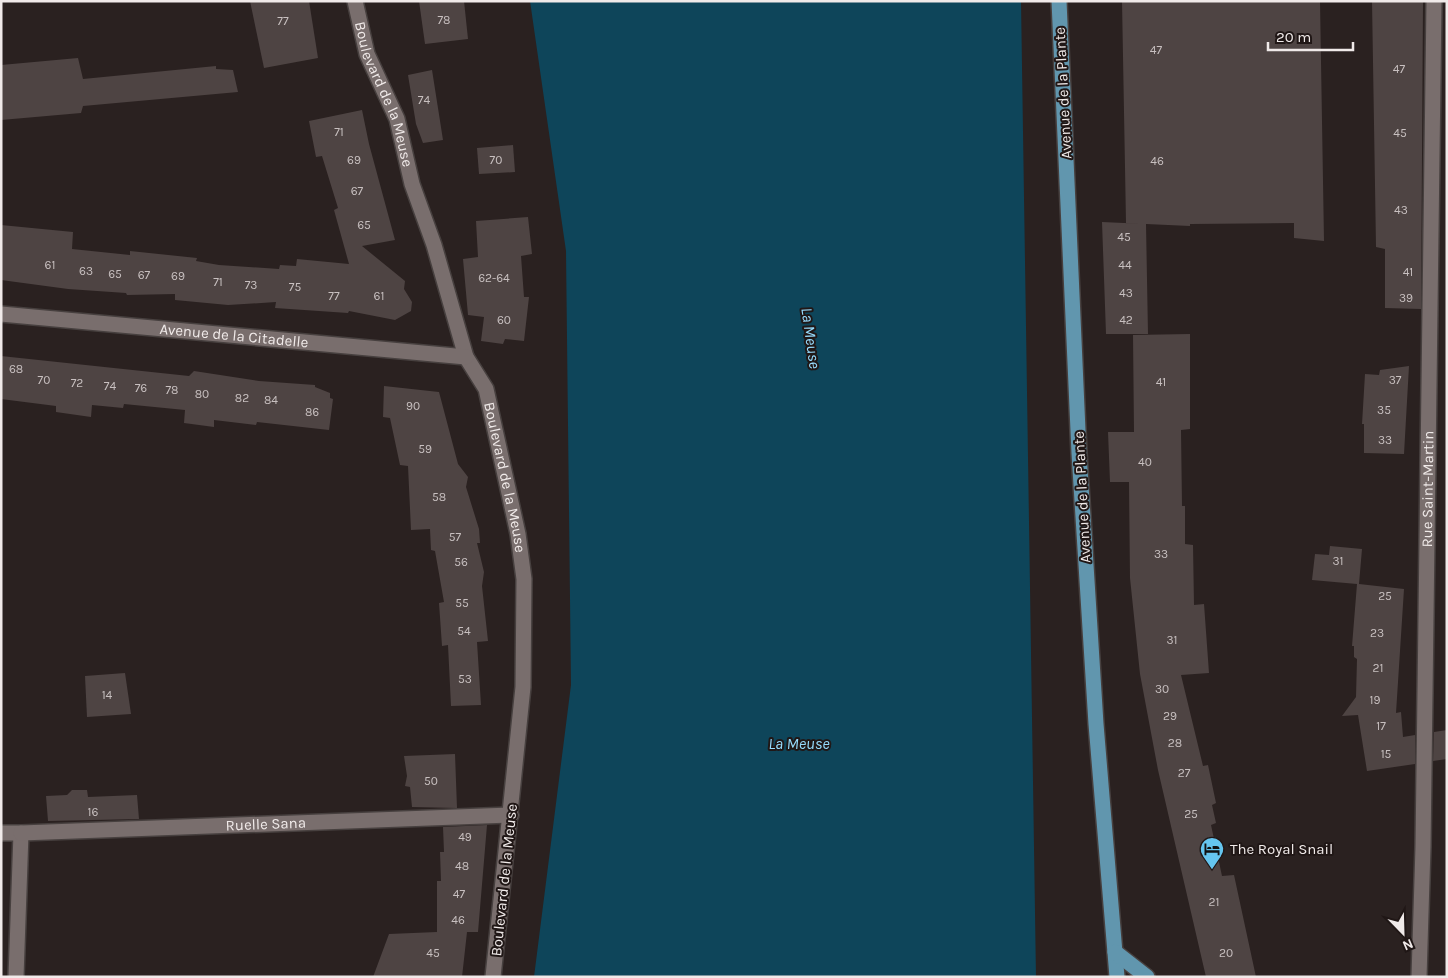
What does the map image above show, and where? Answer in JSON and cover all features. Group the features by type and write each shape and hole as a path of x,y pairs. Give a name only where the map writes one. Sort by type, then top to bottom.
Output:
{"main road":[{"name":"Avenue de la Plante","path":"1059,1 1080,463 1096,724 1117,977"},
{"path":"1115,952 1147,977"}],"street":[{"name":"Boulevard de la Meuse","path":"355,1 367,54 397,119 412,184 434,245 466,357 486,389 518,534 524,579 523,686 493,977"},
{"name":"Rue Saint-Martin","path":"1419,977 1423,847 1434,1"},
{"name":"Avenue de la Citadelle","path":"1,314 466,357"},
{"name":"Ruelle Sana","path":"1,833 511,815"},
{"path":"16,977 21,833"}],"water":[{"name":"La Meuse","path":"530,1 1021,1 1036,977 534,977 571,685 566,251"}],"building":[{"path":"250,1 309,1 318,58 264,68"},
{"path":"419,1 464,1 468,39 425,44"},
{"path":"1122,1 1320,1 1324,241 1294,238 1294,223 1190,224 1190,226 1126,223"},
{"path":"1372,1 1423,1 1421,309 1385,308 1385,249 1376,247"},
{"path":"78,58 83,79 216,66 216,69 233,70 238,92 83,106 81,113 1,120 1,65"},
{"path":"432,70 443,140 423,143 416,124 408,75"},
{"path":"362,110 369,144 395,240 362,246 405,281 404,289 412,302 411,311 395,320 349,311 348,313 275,308 276,302 228,305 175,300 175,294 127,295 126,293 68,289 1,280 1,225 73,232 72,249 130,255 130,251 197,258 196,261 219,265 279,269 280,265 296,266 297,259 349,264 334,210 338,208 322,156 316,157 309,121"},
{"path":"513,145 515,172 479,174 477,148"},
{"path":"528,217 532,254 521,256 524,297 529,297 524,341 505,339 503,344 481,341 484,317 468,315 463,259 478,257 476,221"},
{"path":"1102,222 1146,224 1148,334 1106,334"},
{"path":"1190,334 1190,429 1181,430 1182,506 1185,506 1185,544 1193,545 1194,605 1204,604 1209,673 1181,675 1203,766 1208,765 1216,803 1212,805 1216,823 1211,825 1222,876 1234,875 1256,977 1206,977 1158,770 1140,674 1130,578 1129,482 1110,482 1108,432 1134,432 1133,335"},
{"path":"1,356 189,376 194,371 259,381 315,385 315,387 330,393 330,398 333,399 329,430 257,422 256,425 214,420 214,427 184,423 185,410 124,404 123,408 92,405 91,417 56,412 56,406 1,399"},
{"path":"1409,366 1404,454 1364,453 1364,424 1362,424 1365,374 1379,375 1380,370"},
{"path":"384,386 439,392 458,464 468,477 466,487 479,529 480,543 477,543 484,572 482,586 488,641 477,642 481,705 451,706 448,645 442,646 439,603 444,602 435,551 431,550 430,529 411,530 408,466 400,465 390,418 383,417"},
{"path":"1330,546 1362,549 1359,584 1404,589 1396,713 1401,712 1403,737 1415,735 1415,764 1367,771 1358,715 1342,716 1356,697 1357,659 1354,657 1354,646 1352,646 1357,584 1312,580 1315,554 1329,555"},
{"path":"125,673 131,714 87,717 85,676"},
{"path":"1447,730 1447,759 1433,761 1434,732"},
{"path":"455,754 457,808 412,807 410,787 405,786 407,776 404,756"},
{"path":"72,790 87,790 88,797 137,795 139,819 48,821 46,796 67,795"},
{"path":"487,825 478,932 467,932 462,977 373,977 389,934 437,932 437,881 441,881 440,852 444,852 443,827"}],"place":[{"name":"The Royal Snail","path":"1212,870"}]}
